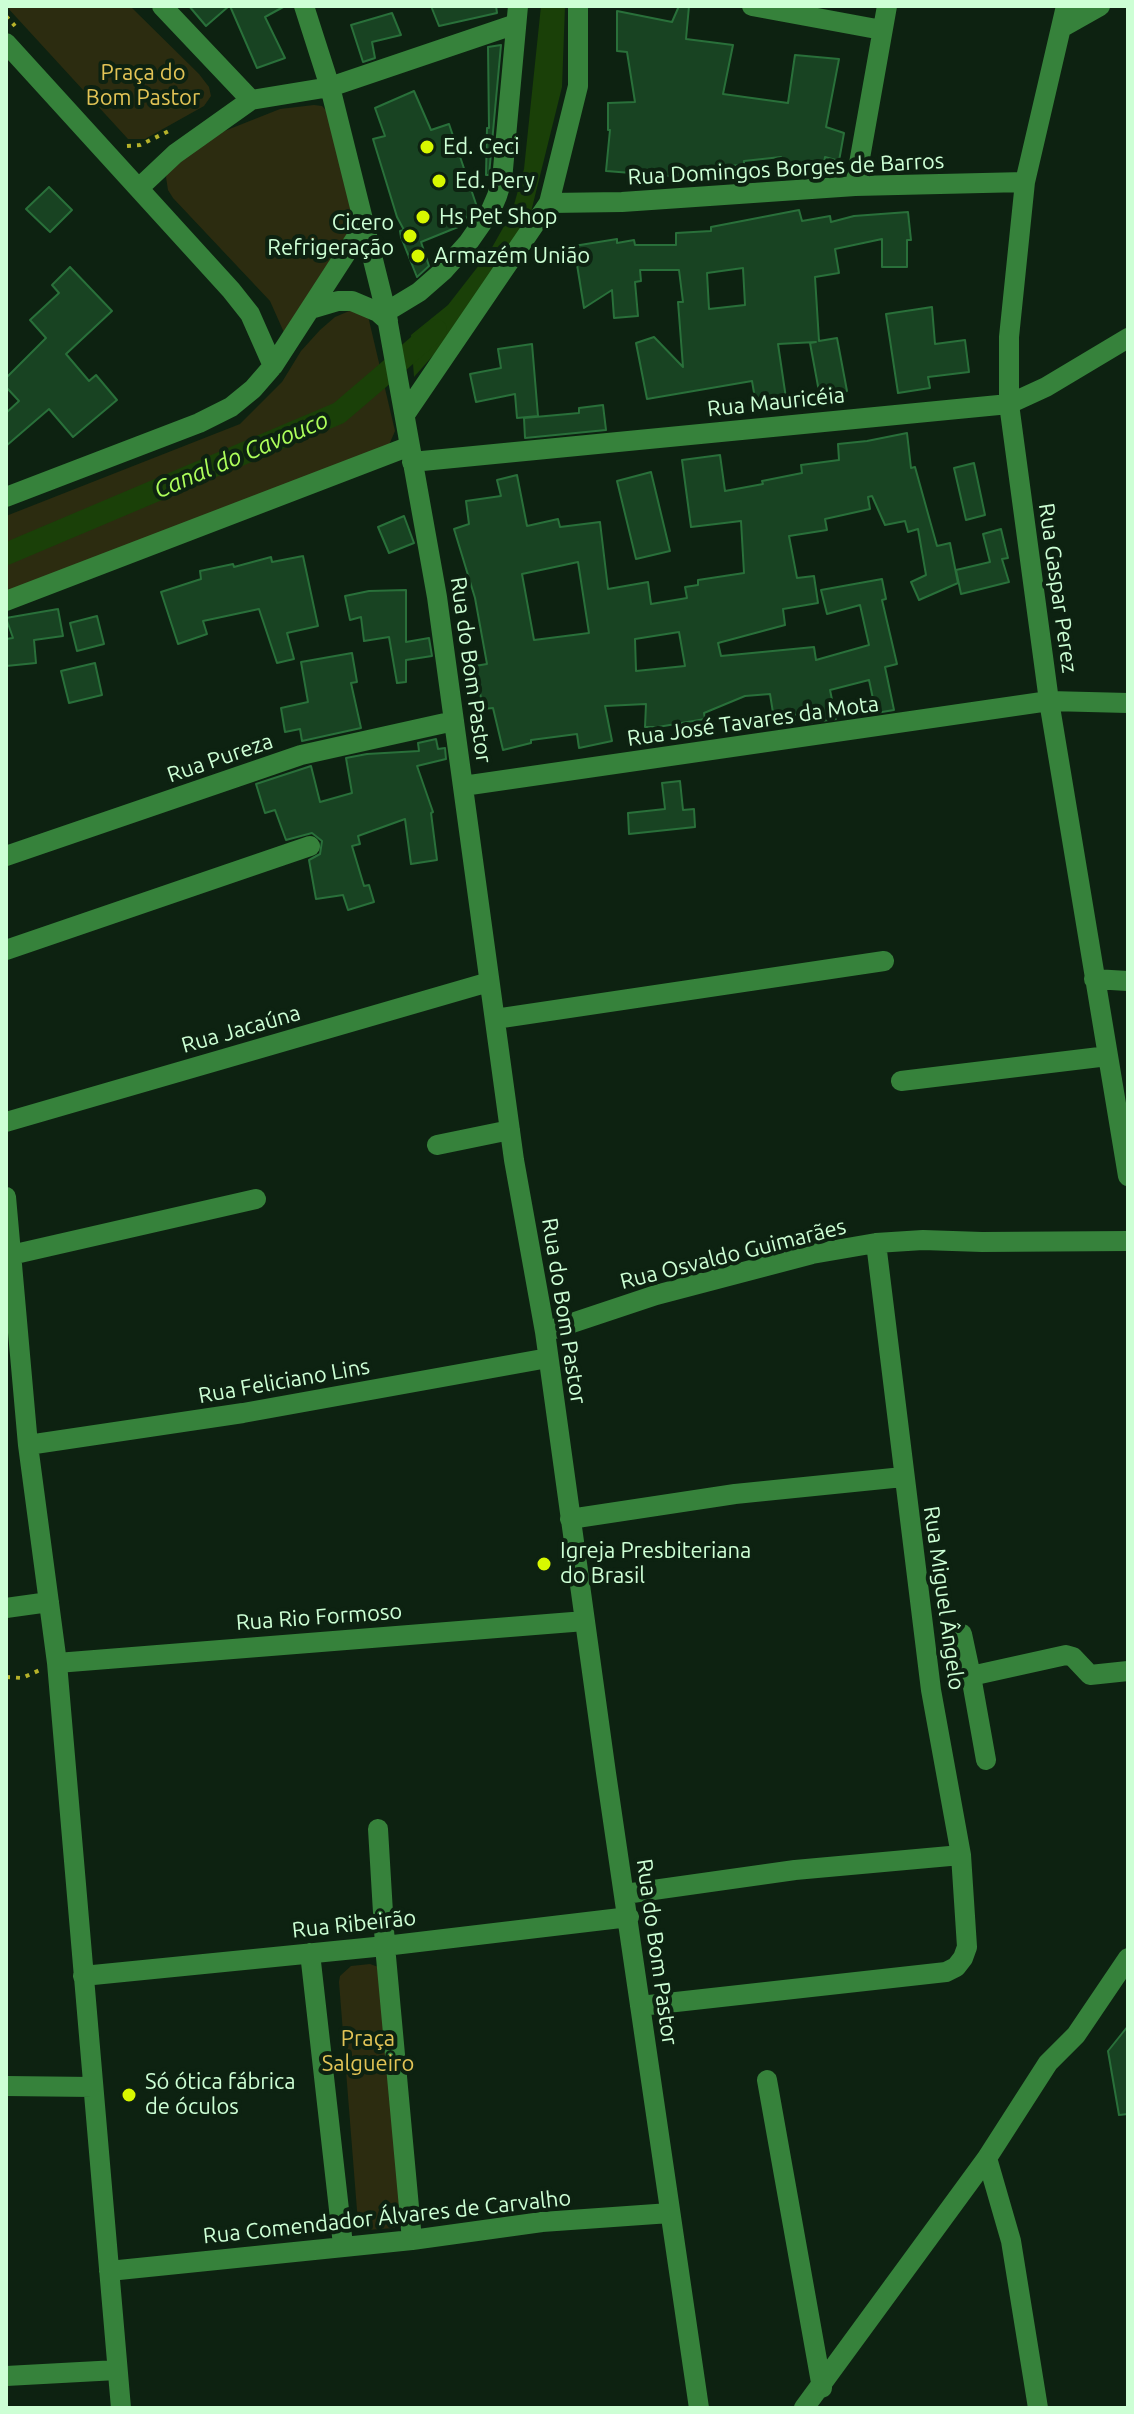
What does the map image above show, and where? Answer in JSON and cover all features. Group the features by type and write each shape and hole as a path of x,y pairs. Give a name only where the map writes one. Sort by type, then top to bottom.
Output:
{"street":[{"path":"162,6 251,100"},
{"name":"Rua do Bom Pastor","path":"304,6 330,87 388,320 437,597 510,1130 545,1332 699,2408"},
{"path":"404,406 549,203 578,86 578,6"},
{"path":"752,6 882,30"},
{"path":"855,186 887,6"},
{"name":"Rua Gaspar Perez","path":"1066,6 1025,182 1009,337 1009,404 1049,701 1128,1176"},
{"path":"1061,28 1100,6"},
{"path":"140,187 175,154 251,100 330,87 517,15 502,180 491,210 468,243 443,271 388,320 378,312 352,301 338,301 311,309"},
{"path":"15,39 250,314 273,366"},
{"name":"Rua Domingos Borges de Barros","path":"549,203 622,202 855,186 1025,182"},
{"path":"6,497 231,407 253,389 273,366 365,224"},
{"name":"Rua Mauricéia","path":"6,601 411,454 1009,404 1059,380 1128,338"},
{"name":"Rua José Tavares da Mota","path":"463,786 1049,701 1128,703"},
{"name":"Rua Pureza","path":"6,856 301,755 454,721"},
{"path":"6,950 310,846"},
{"path":"495,1019 884,961"},
{"path":"1094,979 1128,981"},
{"name":"Rua Jacaúna","path":"6,1122 489,982"},
{"path":"901,1081 1108,1056"},
{"path":"437,1145 510,1130"},
{"path":"6,1197 28,1445 57,1663 121,2408"},
{"path":"11,1255 256,1199"},
{"name":"Rua Osvaldo Guimarães","path":"545,1332 656,1295 812,1254 876,1243 923,1240 1128,1241"},
{"name":"Rua Miguel Ângelo","path":"640,2006 946,1972 956,1967 967,1947 961,1855 931,1690 876,1243"},
{"name":"Rua Feliciano Lins","path":"28,1445 243,1413 548,1358"},
{"path":"570,1519 735,1494 903,1477"},
{"path":"6,1608 49,1602"},
{"name":"Rua Rio Formoso","path":"57,1663 585,1621"},
{"path":"962,1634 986,1760"},
{"path":"971,1676 1066,1655 1073,1657 1090,1675 1128,1671"},
{"path":"378,1829 385,1946 412,2240"},
{"path":"625,1894 795,1870 961,1855"},
{"name":"Rua Ribeirão","path":"83,1976 385,1946 629,1917"},
{"path":"310,1953 343,2245"},
{"path":"804,2408 822,2388 987,2158 1048,2063 1076,2035 1128,1958"},
{"path":"767,2080 822,2388"},
{"path":"6,2086 93,2087"},
{"path":"987,2158 1011,2241 1038,2408"},
{"name":"Rua Comendador Álvares de Carvalho","path":"109,2271 412,2240 542,2222 670,2213"},
{"path":"6,2376 117,2370"}],"path":[{"path":"6,16 15,39"},
{"path":"118,138 126,146 140,145 177,127"},
{"path":"6,1677 22,1678 57,1663"}],"green space":[{"name":"Praça do Bom Pastor","path":"6,6 130,6 199,74 209,87 211,96 204,106 145,139 128,139"},
{"path":"322,106 328,112 361,217 286,337 270,301 173,198 166,177 169,167 217,134 280,109"},
{"path":"354,309 368,316 395,431 389,445 6,596 6,516 240,424 282,382 301,351 320,330 335,317"},
{"name":"Praça Salgueiro","path":"370,1964 381,1968 402,2222 394,2228 367,2230 358,2223 339,1982 340,1976 351,1966"}],"shaded area":[{"path":"541,6 565,6 562,87 529,220 468,316 414,377 411,335 448,305 490,251 512,212 524,169"}],"building":[{"path":"189,6 229,6 206,26"},
{"path":"230,6 285,6 265,17 285,58 257,68"},
{"path":"431,6 496,6 497,13 439,26"},
{"path":"679,6 689,6 686,39 733,45 723,94 788,103 795,55 839,59 826,127 844,133 839,161 825,157 823,170 778,172 781,157 744,161 744,165 699,167 699,181 606,171 610,130 608,103 635,102 627,52 617,51 617,11 672,22"},
{"path":"392,13 401,35 372,42 375,58 363,62 351,25"},
{"path":"501,45 489,175 486,175 488,47"},
{"path":"414,91 431,130 449,124 477,207 458,227 421,242 429,266 417,277 401,237 400,231 404,230 397,217 373,139 385,136 375,108"},
{"path":"49,187 72,210 50,232 26,209"},
{"path":"799,210 802,221 830,216 831,222 854,216 908,212 911,240 907,240 907,267 882,267 882,239 835,249 839,273 815,277 819,341 837,338 847,391 820,397 810,343 816,342 778,344 787,405 757,410 752,381 647,399 636,343 654,337 683,367 678,302 683,302 679,270 640,270 641,281 635,282 638,316 614,318 612,290 584,308 574,246 617,239 617,243 634,240 635,245 676,245 676,233 711,231 711,227","holes":["743,268 745,305 709,309 707,273"]},
{"path":"70,267 112,311 66,354 89,381 96,375 117,400 73,437 49,409 6,446 6,413 19,401 6,387 6,378 46,338 30,320 59,293 52,285"},
{"path":"932,307 935,344 965,340 969,372 928,377 930,388 898,393 886,314"},
{"path":"532,344 538,416 517,418 515,394 476,402 470,374 501,368 498,349"},
{"path":"603,405 606,430 525,438 524,418 579,413 579,408"},
{"path":"907,433 911,468 915,467 937,546 950,543 958,583 919,600 911,582 926,575 918,529 908,532 905,521 885,525 872,496 868,497 870,509 825,519 827,530 789,536 797,578 814,576 818,603 783,609 785,625 718,643 721,656 814,647 816,660 869,645 860,605 827,614 821,590 882,579 886,599 882,600 897,664 885,667 894,710 876,713 869,680 830,690 836,719 806,723 804,713 774,719 770,694 745,696 704,713 705,719 658,727 645,727 646,704 605,706 612,741 579,748 577,734 531,740 531,743 503,750 493,708 483,709 475,666 487,664 475,598 454,529 469,524 466,501 501,496 497,480 517,475 527,526 558,519 560,527 600,522 608,589 648,582 651,604 687,598 685,587 698,585 698,580 744,573 741,521 691,527 682,460 720,455 725,491 802,473 801,465 839,460 838,444","holes":["578,562 589,633 534,640 522,574","679,632 685,666 636,671 635,639"]},
{"path":"974,463 985,515 966,520 954,468"},
{"path":"651,472 670,551 636,559 617,481"},
{"path":"404,516 414,543 389,553 378,527"},
{"path":"1001,529 1008,558 1002,559 1009,582 961,594 956,570 990,562 983,534"},
{"path":"303,556 318,626 287,633 294,659 277,663 259,609 203,621 207,634 178,644 161,592 201,579 200,571 233,564 234,567 271,557 272,562"},
{"path":"406,590 406,642 429,638 432,656 406,660 406,682 397,683 389,637 364,641 361,617 350,620 345,596 369,591"},
{"path":"58,609 63,636 34,640 36,663 6,666 6,639 13,638 6,618"},
{"path":"97,616 104,644 77,651 70,623"},
{"path":"352,653 357,682 351,683 361,728 302,741 300,729 285,732 281,708 308,702 301,662"},
{"path":"95,663 102,695 69,703 61,671"},
{"path":"436,739 438,749 445,748 446,759 417,766 433,812 437,860 411,864 405,819 358,836 360,844 352,846 364,886 369,885 374,902 348,910 343,895 316,899 309,860 320,854 322,841 312,833 286,840 275,810 265,813 256,784 311,766 320,802 352,793 346,758 419,751 418,743"},
{"path":"680,781 683,810 694,809 695,827 629,834 628,813 665,809 662,783"},
{"path":"1128,2026 1128,2114 1119,2115 1108,2051"}],"waterway":[{"name":"Canal do Cavouco","path":"6,554 339,413 436,330"}],"place":[{"name":"Ed. Ceci","path":"427,147"},
{"name":"Ed. Pery","path":"439,181"},
{"name":"Hs Pet Shop","path":"423,217"},
{"name":"Cicero Refrigeração","path":"410,236"},
{"name":"Armazém União","path":"418,256"},
{"name":"Igreja Presbiteriana do Brasil","path":"544,1564"},
{"name":"Só ótica fábrica de óculos","path":"129,2095"}]}
